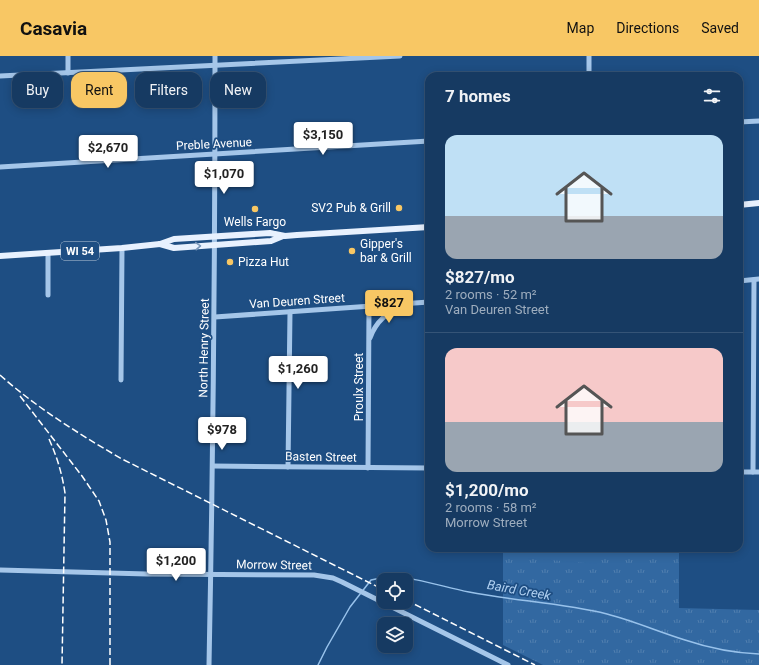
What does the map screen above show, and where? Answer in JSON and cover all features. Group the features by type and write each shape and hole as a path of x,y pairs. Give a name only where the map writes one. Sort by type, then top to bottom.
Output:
{"main road":[{"path":"743,205 759,203"},
{"name":"WI 54","path":"0,256 122,248 160,244 174,239 270,233 285,236 425,227"},
{"name":"WI 54","path":"160,244 174,248 271,241 285,236"}],"street":[{"path":"68,56 68,72"},
{"name":"North Henry Street","path":"209,665 216,245 215,56"},
{"path":"0,76 400,56"},
{"path":"590,56 590,72"},
{"path":"743,122 759,121"},
{"name":"Preble Avenue","path":"0,166 425,141"},
{"path":"121,380 122,248"},
{"path":"48,253 48,295"},
{"path":"743,281 757,280 753,472"},
{"name":"Van Deuren Street","path":"215,317 425,302"},
{"path":"369,345 372,332 380,320 394,310 409,304"},
{"name":"Proulx Street","path":"368,468 369,306"},
{"path":"288,467 290,312"},
{"name":"Basten Street","path":"213,466 425,468"},
{"path":"743,472 759,472"},
{"name":"Morrow Street","path":"0,570 314,575 332,578 508,665"}],"green space":[{"path":"503,552 679,552 679,608 759,610 759,665 543,665 503,645"},
{"path":"528,552 597,552 597,564 528,558"}],"waterway":[{"name":"Baird Creek","path":"318,665 350,607 371,580 389,577 419,580 486,595 590,610 722,650 759,654"}],"railway":[{"path":"0,375 29,399 59,420 122,459 377,586"},
{"path":"20,396 82,476 99,501 106,520 110,542 110,665"},
{"path":"49,439 59,465 65,493 62,665"},
{"path":"413,604 535,665"}],"place":[{"name":"SV2 Pub & Grill","path":"399,208"},
{"name":"Wells Fargo","path":"255,209"},
{"name":"Gipper's bar & Grill","path":"352,251"},
{"name":"Pizza Hut","path":"230,262"}]}
